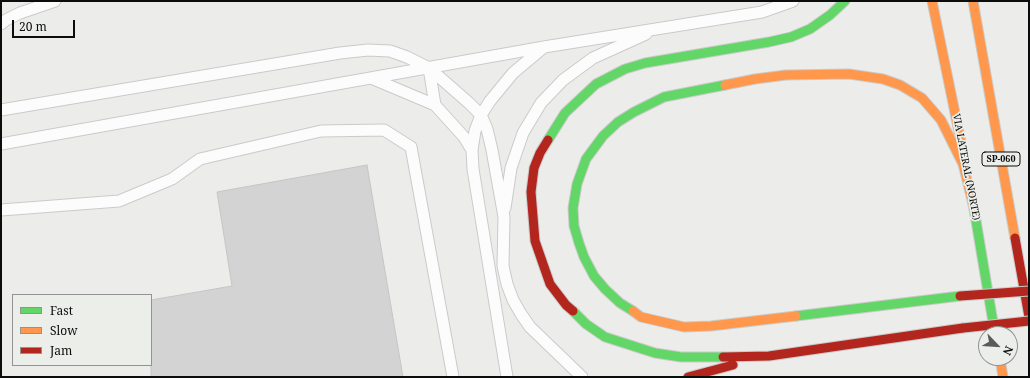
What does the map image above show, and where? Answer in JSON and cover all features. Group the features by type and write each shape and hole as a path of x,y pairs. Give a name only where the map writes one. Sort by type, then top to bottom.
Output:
{"main road":[{"path":"769,356 681,357 655,353 605,337 586,324 566,305 550,284 542,264 533,224 531,192 534,168 540,153 565,113 596,84 625,69 645,63 769,42 791,36 810,29 830,15 845,1"},
{"name":"VIA LATERAL (NORTE)","path":"932,1 975,212 995,326"},
{"name":"SP-060","path":"973,1 1029,316"},
{"path":"975,212 963,164 941,120 922,98 900,85 883,79 850,74 786,75 664,97 618,122 603,136 586,159 577,184 573,208 574,226 584,257 594,276 605,289 620,303 641,317 684,327 711,326 960,296 1029,291"},
{"path":"688,377 769,356 963,328 1029,321"},
{"path":"1001,366 1003,377"}],"lane":[{"path":"1,24 20,13 55,1"},
{"path":"1,144 544,47 762,12 793,1"},
{"path":"582,377 530,327 520,314 507,284 503,266 504,217 511,168 524,133 541,103 563,80 593,58 659,28"},
{"path":"508,377 473,169 472,150 475,131 481,115 497,91 513,73 544,47"},
{"path":"1,110 333,55 368,50 390,51 407,56 429,68 481,115 487,129 492,150 504,217"},
{"path":"429,68 435,105"},
{"path":"371,78 435,105 464,138 472,150"},
{"path":"1,210 119,201 172,180 200,159 321,131 384,130 411,147 453,377"}],"building":[{"path":"367,165 403,377 151,377 152,300 232,286 217,192"}],"traffic: fast":[{"path":"548,140 565,113 596,84 625,69 645,63 791,37 810,29 830,15 845,1"},
{"path":"633,311 620,303 594,276 584,257 579,243 574,226 573,208 577,184 586,159 603,136 618,122 634,112 664,97 725,85"},
{"path":"972,197 994,326"},
{"path":"796,316 960,296"},
{"path":"573,311 586,324 605,337 655,353 681,357 723,357"}],"traffic: slow":[{"path":"932,1 961,142"},
{"path":"973,1 1015,238"},
{"path":"725,85 786,75 849,74 883,79 900,85 922,98 941,120 963,164 975,212"},
{"path":"633,311 641,317 684,327 711,326 796,316"},
{"path":"1001,366 1003,377"}],"traffic: jam":[{"path":"548,140 540,153 534,168 531,192 535,241 550,284 566,305 573,311"},
{"path":"1015,238 1029,317"},
{"path":"960,296 1029,291"},
{"path":"963,328 1029,321"},
{"path":"723,357 769,356 963,328"},
{"path":"688,377 733,365"}]}
